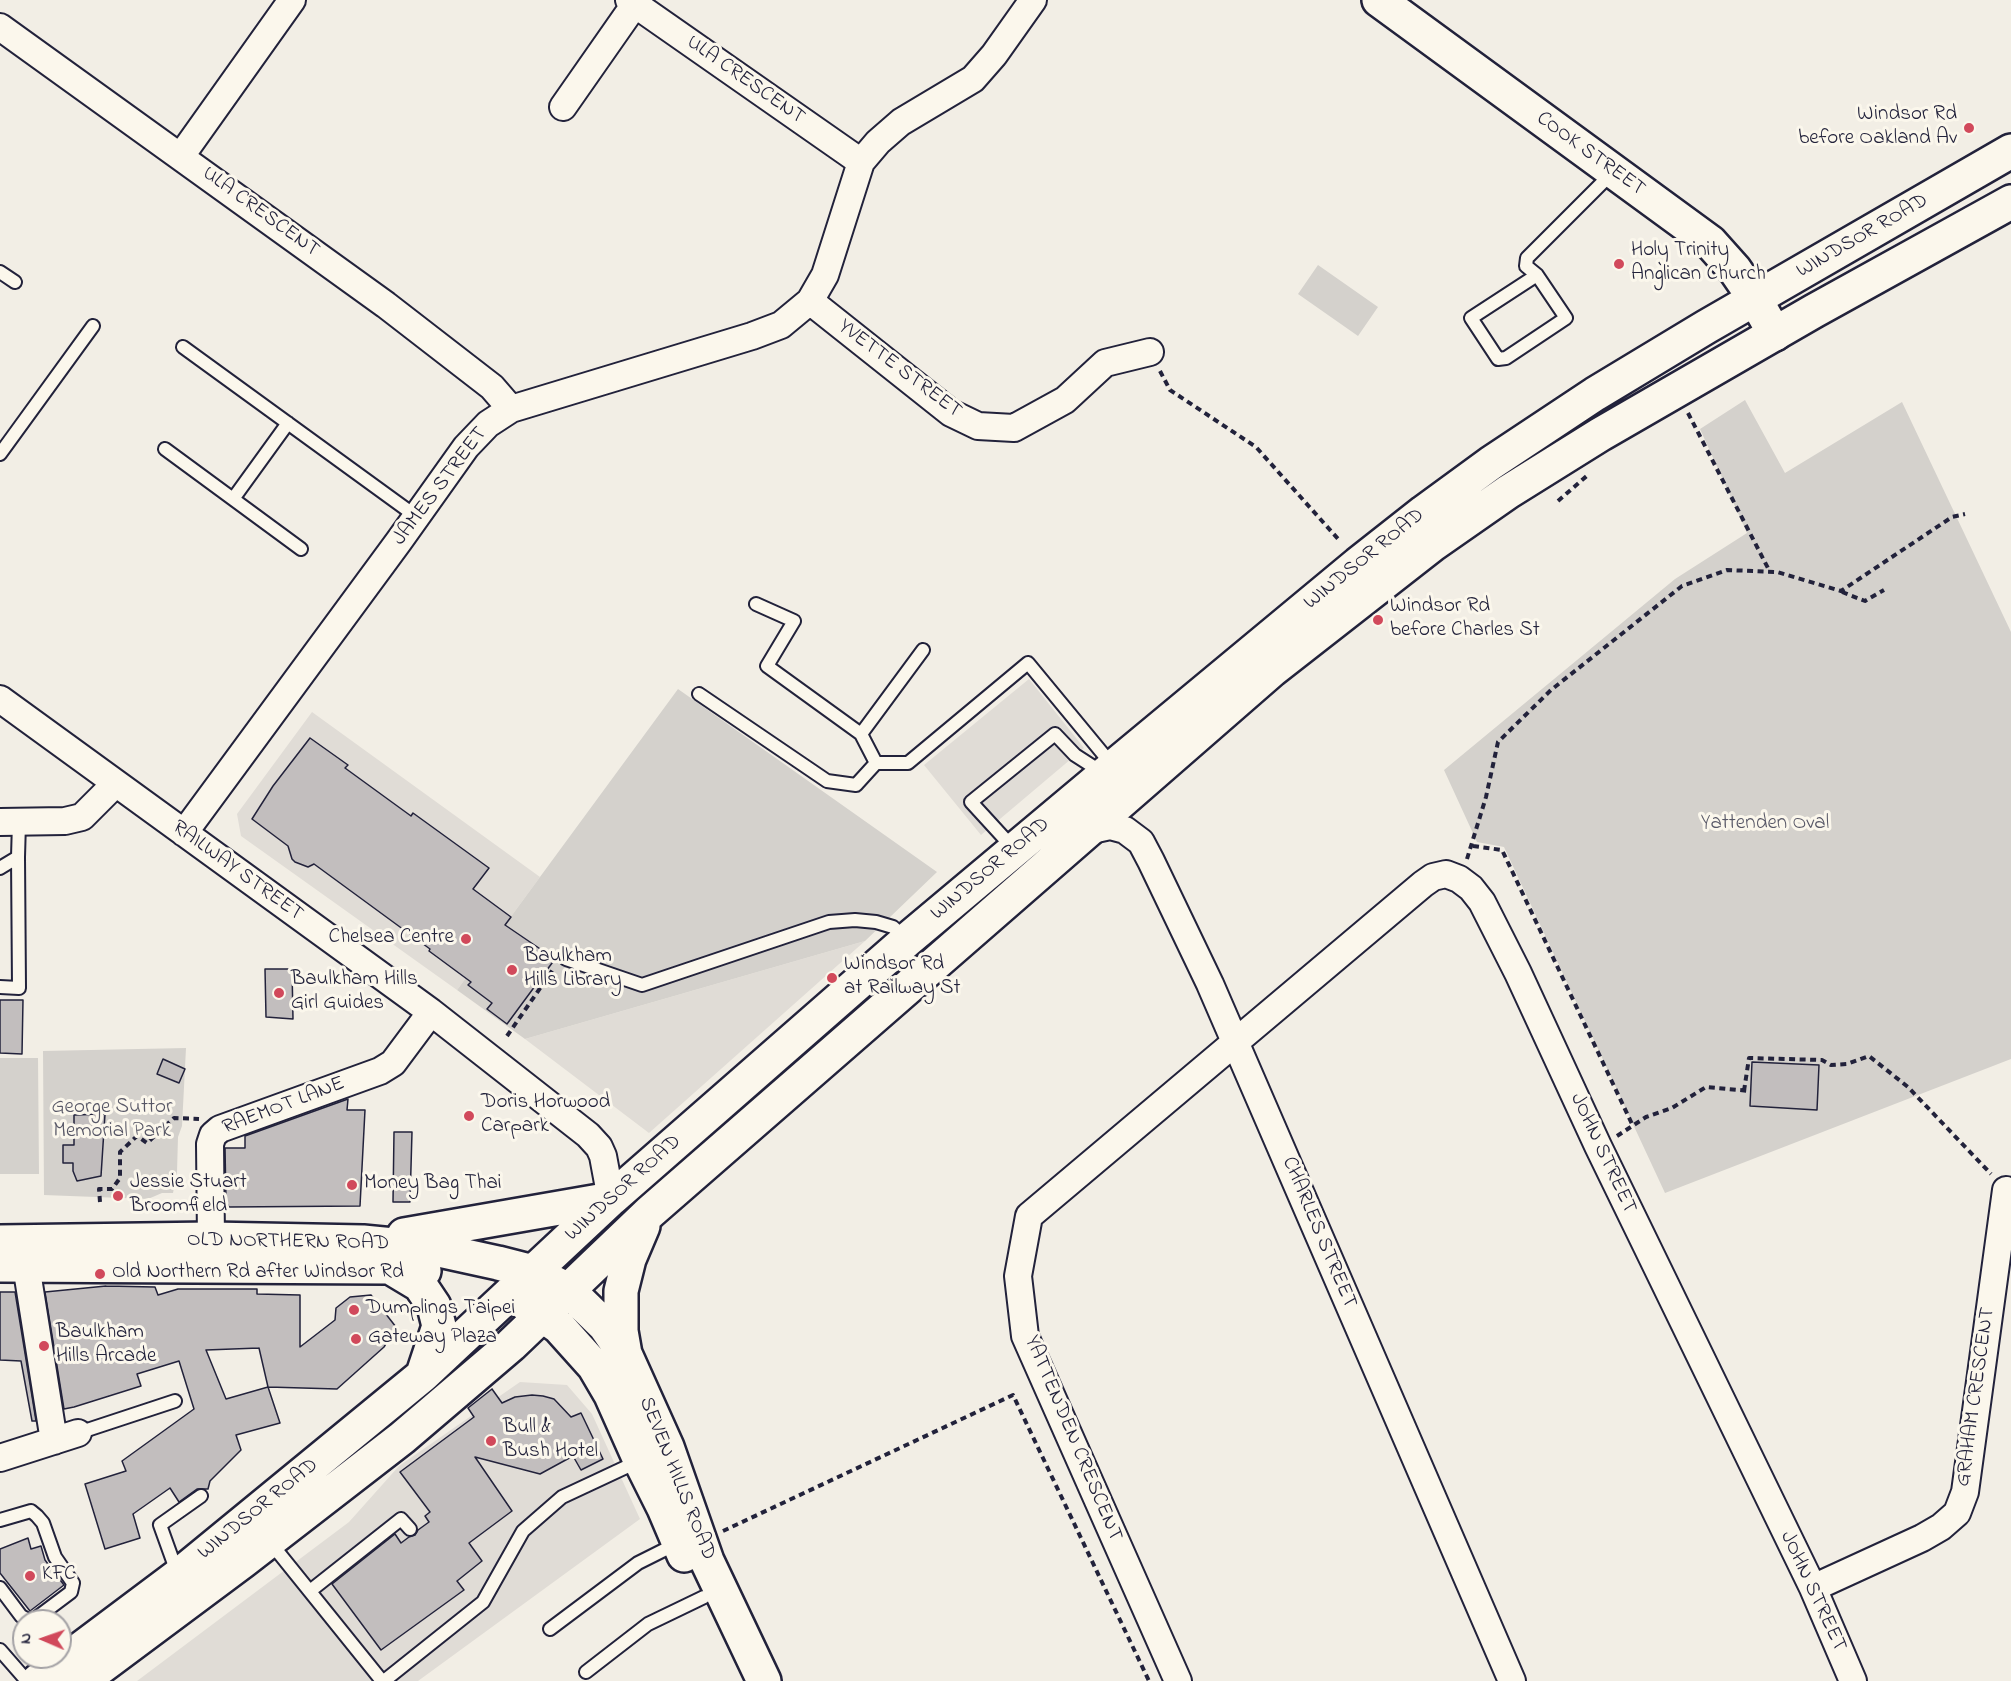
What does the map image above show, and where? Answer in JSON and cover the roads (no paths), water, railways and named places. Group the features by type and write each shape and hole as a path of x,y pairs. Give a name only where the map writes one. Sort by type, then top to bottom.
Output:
{"main road":[{"name":"COOK STREET","path":"1379,0 1710,242 1730,263 1755,299 1775,334"},
{"name":"WINDSOR ROAD","path":"38,1681 178,1576 423,1375 611,1199 907,940 1109,770 1424,512 1491,463 1594,394 2011,151"},
{"name":"WINDSOR ROAD","path":"82,1681 260,1539 402,1438 511,1345 651,1212 1272,669 1432,545 1508,492 1574,451 1775,334 2011,202"},
{"path":"363,1242 611,1199"},
{"path":"626,1356 621,1332 621,1291 624,1275 638,1237 651,1212"},
{"name":"OLD NORTHERN ROAD","path":"0,1242 211,1239 363,1242 434,1249 521,1283 543,1314"},
{"name":"OLD NORTHERN ROAD","path":"13,1265 388,1267 449,1273 491,1285 521,1283 568,1290"},
{"path":"388,1267 420,1285 434,1306 439,1326 423,1375"},
{"name":"SEVEN HILLS ROAD","path":"568,1290 605,1326 626,1356 670,1457 707,1561 764,1681"},
{"name":"SEVEN HILLS ROAD","path":"543,1314 559,1327 594,1366 611,1395 743,1681"}],"street":[{"path":"181,156 292,0"},
{"path":"861,162 878,142 901,122 973,79 994,55 1034,0"},
{"path":"563,107 632,2"},
{"name":"ULA CRESCENT","path":"632,2 861,162"},
{"name":"ULA CRESCENT","path":"0,27 181,156 465,365 492,387 511,409"},
{"name":"JAMES STREET","path":"184,833 466,447 488,423 511,409 752,336 781,325 810,302 825,275 861,162"},
{"name":"YVETTE STREET","path":"810,302 951,413 978,426 1014,428 1065,400 1105,363 1150,352"},
{"name":"RAILWAY STREET","path":"0,699 430,1012 588,1135 599,1147 606,1169 611,1199"},
{"path":"10,822 65,821 82,817 115,784"},
{"name":"CHARLES STREET","path":"1087,831 1110,826 1125,830 1141,842 1210,984 1240,1037 1512,1681"},
{"name":"JOHN STREET","path":"1240,1037 1433,877 1446,874 1459,879 1471,888 1482,902 1518,973 1598,1146 1812,1588 1853,1681"},
{"name":"RAEMOT LANE","path":"211,1239 210,1152 213,1136 220,1129 380,1071 393,1063 430,1012"},
{"name":"YATTENDEN CRESCENT","path":"1178,1681 1025,1336 1018,1276 1029,1216 1240,1037"},
{"name":"GRAHAM CRESCENT","path":"1812,1588 1922,1539 1957,1513 1965,1492 2006,1190"},
{"path":"13,1265 54,1441"},
{"path":"0,1458 78,1433"}],"lane":[{"path":"1537,275 1471,318 1498,359 1506,358 1566,318 1537,275 1526,266 1527,258 1614,171"},
{"path":"0,272 15,282"},
{"path":"0,454 93,326"},
{"path":"183,347 417,517"},
{"path":"232,498 288,423"},
{"path":"165,449 301,549"},
{"path":"756,604 794,621 766,666 861,734 876,763"},
{"path":"861,734 923,650"},
{"path":"699,694 827,781 856,785 876,763 908,763 1028,663 1109,770"},
{"path":"1015,850 971,802 1055,734 1076,754 1109,770"},
{"path":"0,987 19,988 18,857 10,822"},
{"path":"0,868 18,857"},
{"path":"566,958 642,985 829,922 855,920 876,922 893,927 907,940"},
{"path":"78,1433 175,1401"},
{"path":"260,1539 309,1591 383,1681 483,1602 523,1531 562,1497 640,1460"},
{"path":"201,1496 160,1525 178,1576 204,1560 234,1546"},
{"path":"0,1520 31,1511 43,1523 55,1557 73,1583 71,1592 35,1619 28,1620 21,1616 0,1588"},
{"path":"309,1591 401,1519 410,1529"},
{"path":"550,1629 638,1563 679,1542"},
{"path":"586,1672 648,1624 704,1597"},
{"path":"0,1650 27,1681"}],"place":[{"name":"Windsor Rd before Oakland Av","path":"1969,128"},
{"name":"Holy Trinity Anglican Church","path":"1619,264"},
{"name":"Windsor Rd before Charles St","path":"1378,620"},
{"name":"Chelsea Centre","path":"466,939"},
{"name":"Baulkham Hills Library","path":"512,970"},
{"name":"Windsor Rd at Railway St","path":"832,978"},
{"name":"Baulkham Hills Girl Guides","path":"279,993"},
{"name":"Doris Horwood Carpark","path":"469,1116"},
{"name":"Money Bag Thai","path":"352,1185"},
{"name":"Jessie Stuart Broomfield","path":"118,1196"},
{"name":"Old Northern Rd after Windsor Rd","path":"100,1274"},
{"name":"Dumplings Taipei","path":"354,1310"},
{"name":"Gateway Plaza","path":"356,1339"},
{"name":"Baulkham Hills Arcade","path":"44,1346"},
{"name":"Bull & Bush Hotel","path":"491,1441"},
{"name":"KFC","path":"30,1576"}],"park label":[{"name":"Yattenden Oval","path":"1765,825"},
{"name":"George Suttor Memorial Park","path":"112,1121"}]}
